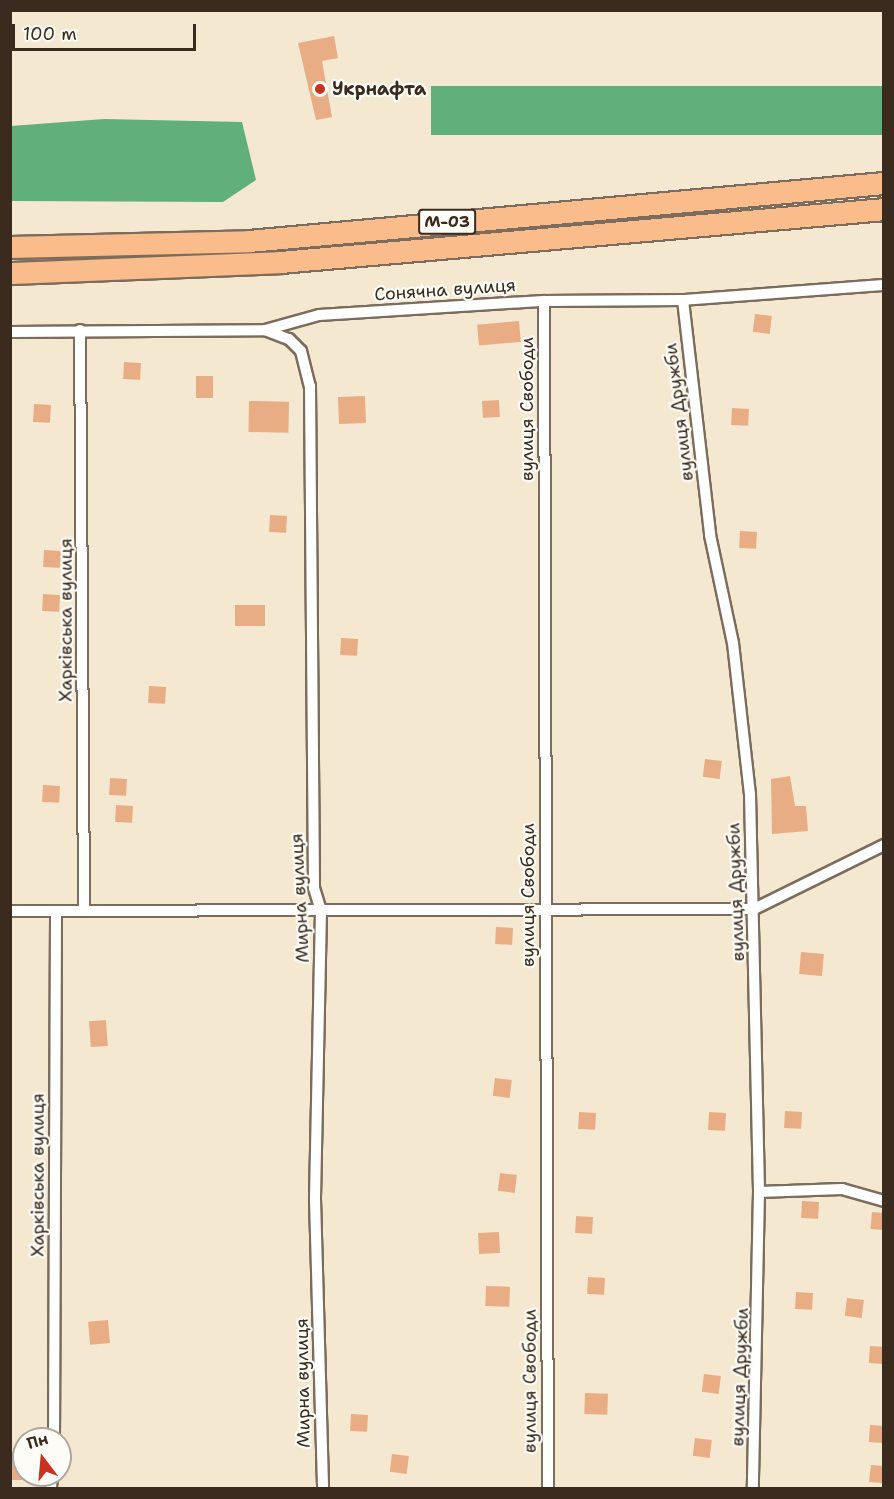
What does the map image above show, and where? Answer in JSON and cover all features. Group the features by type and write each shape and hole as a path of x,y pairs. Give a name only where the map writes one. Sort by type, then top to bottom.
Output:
{"highway":[{"name":"М-03","path":"10,247 249,241 884,183"},
{"name":"М-03","path":"10,273 280,262 884,209"}],"street":[{"name":"Сонячна вулиця","path":"10,332 265,330 319,315 544,301 683,300 884,285"},
{"name":"вулиця Дружби","path":"683,300 710,535 734,654 750,794 759,1192 753,1488"},
{"name":"вулиця Свободи","path":"544,301 544,910 548,1488"},
{"name":"Харківська вулиця","path":"80,330 84,910"},
{"name":"Мирна вулиця","path":"265,330 295,344 309,375 314,888 321,911 315,1199 323,1488"},
{"path":"10,911 754,909 884,845"},
{"name":"Харківська вулиця","path":"54,1427 56,910"},
{"path":"759,1192 842,1189 884,1201"}],"green space":[{"path":"431,86 883,86 883,135 431,135"},
{"path":"104,119 242,122 256,180 223,202 11,201 11,126"}],"building":[{"path":"334,36 338,58 322,61 332,117 316,120 298,43"},
{"path":"755,314 772,316 770,334 753,332"},
{"path":"519,321 521,342 479,346 477,325"},
{"path":"124,362 141,363 140,380 123,379"},
{"path":"196,376 213,376 213,398 196,398"},
{"path":"365,396 366,423 339,424 338,397"},
{"path":"499,400 500,417 483,418 482,401"},
{"path":"249,401 289,402 288,433 248,432"},
{"path":"34,404 51,405 50,423 33,422"},
{"path":"732,408 749,409 748,426 731,425"},
{"path":"270,515 287,516 286,533 269,532"},
{"path":"740,531 757,532 756,549 739,548"},
{"path":"44,550 61,551 60,568 43,567"},
{"path":"43,594 60,595 59,612 42,611"},
{"path":"235,605 265,605 265,626 235,626"},
{"path":"341,638 358,639 357,656 340,655"},
{"path":"149,686 166,687 165,704 148,703"},
{"path":"705,759 722,761 720,779 703,777"},
{"path":"790,776 795,806 806,806 808,831 772,834 771,779"},
{"path":"110,778 127,779 126,796 109,795"},
{"path":"43,785 60,786 59,803 42,802"},
{"path":"116,805 133,806 132,823 115,822"},
{"path":"496,927 513,928 512,945 495,944"},
{"path":"801,952 824,954 822,976 799,974"},
{"path":"106,1020 108,1046 91,1047 89,1021"},
{"path":"495,1078 512,1080 510,1098 493,1096"},
{"path":"785,1111 802,1112 801,1129 784,1128"},
{"path":"579,1112 596,1113 595,1130 578,1129"},
{"path":"709,1112 726,1113 725,1131 708,1130"},
{"path":"500,1173 517,1175 515,1193 498,1191"},
{"path":"802,1201 819,1202 818,1219 801,1218"},
{"path":"872,1212 884,1213 882,1230 871,1229"},
{"path":"576,1216 593,1217 592,1234 575,1233"},
{"path":"499,1232 500,1253 479,1254 478,1233"},
{"path":"588,1277 605,1278 604,1295 587,1294"},
{"path":"486,1286 510,1287 509,1307 485,1306"},
{"path":"796,1292 813,1293 812,1310 795,1309"},
{"path":"847,1298 864,1300 862,1318 845,1316"},
{"path":"108,1320 110,1343 90,1345 88,1322"},
{"path":"870,1346 884,1347 883,1364 869,1363"},
{"path":"704,1374 721,1376 719,1394 702,1392"},
{"path":"585,1393 608,1394 607,1415 584,1414"},
{"path":"351,1414 368,1415 367,1432 350,1431"},
{"path":"870,1425 884,1426 883,1443 869,1442"},
{"path":"695,1438 712,1440 710,1458 693,1456"},
{"path":"10,1452 12,1452 12,1480 10,1480"},
{"path":"392,1454 409,1456 407,1474 390,1472"},
{"path":"871,1465 884,1466 884,1483 869,1482"}],"place":[{"name":"Укрнафта","path":"320,89"}]}
